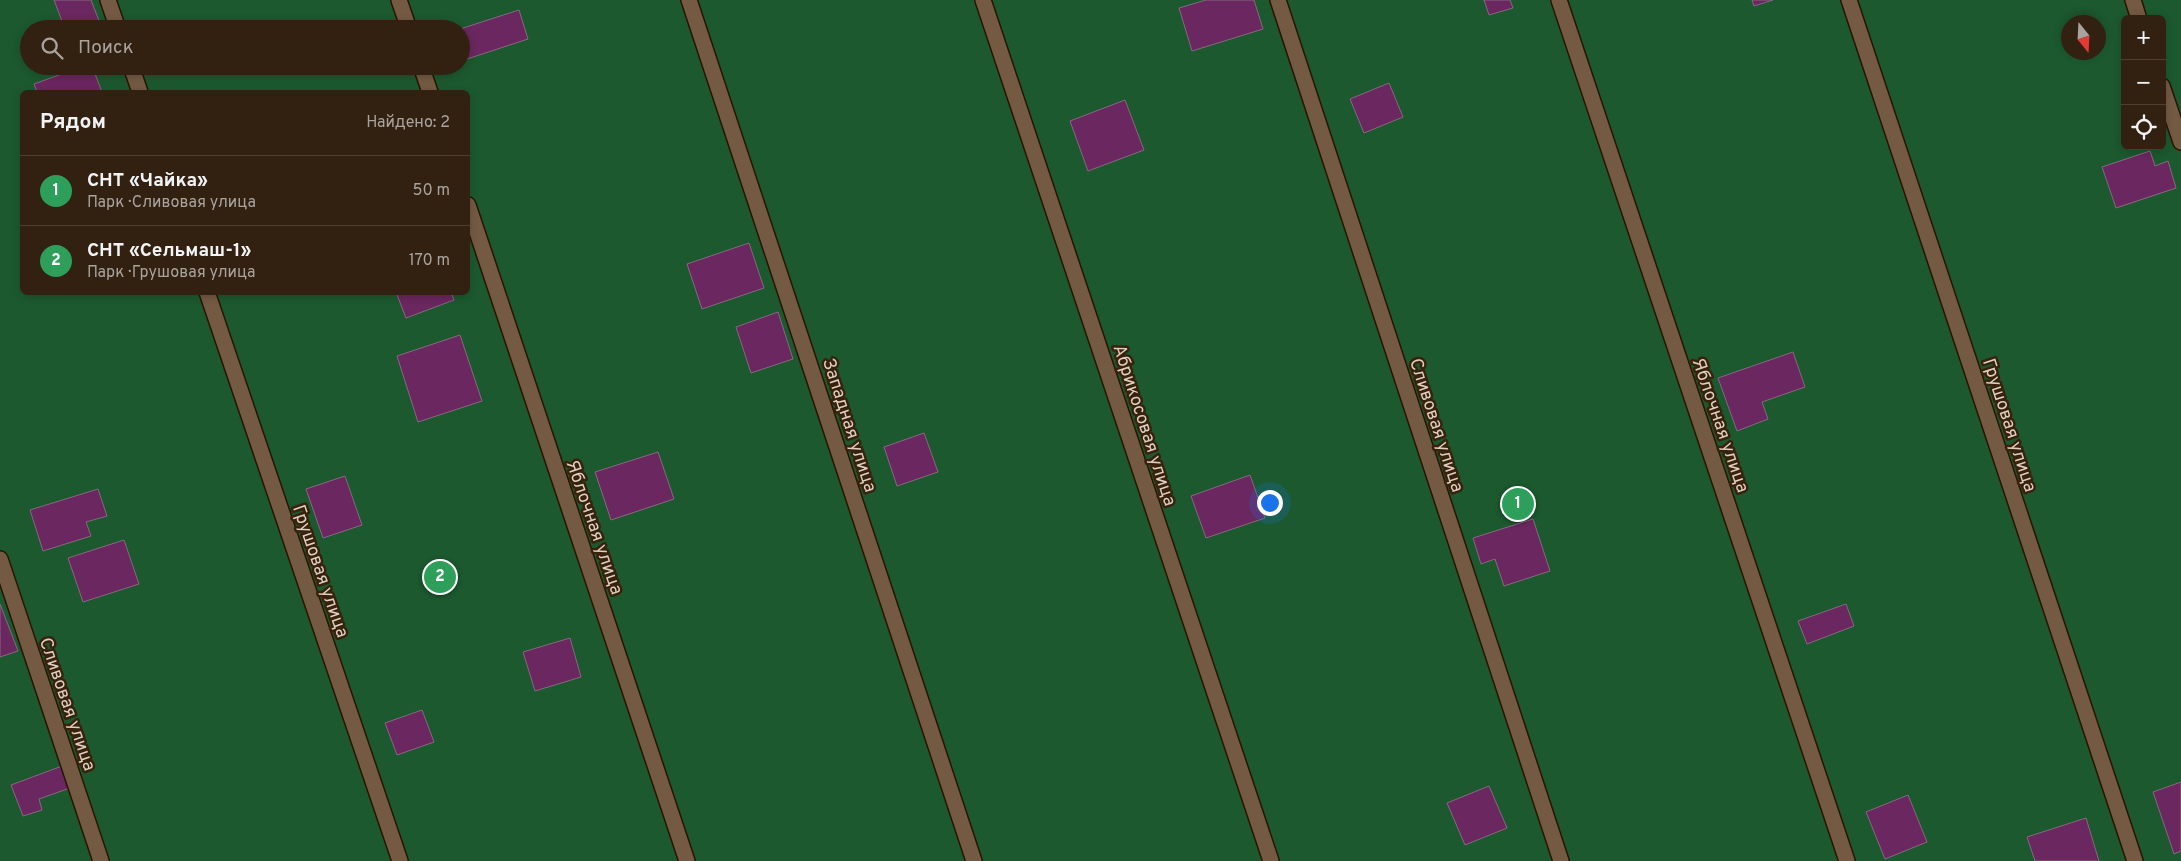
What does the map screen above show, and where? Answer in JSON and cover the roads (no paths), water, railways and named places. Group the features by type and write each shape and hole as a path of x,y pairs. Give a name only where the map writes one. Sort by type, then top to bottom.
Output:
{"street":[{"path":"108,0 115,20"},
{"path":"399,0 405,20"},
{"name":"Западная улица","path":"689,0 974,861"},
{"name":"Абрикосовая улица","path":"983,0 1270,861"},
{"name":"Сливовая улица","path":"1278,0 1562,861"},
{"name":"Яблочная улица","path":"1559,0 1847,861"},
{"name":"Грушовая улица","path":"1849,0 2135,861"},
{"path":"2133,0 2139,15"},
{"path":"134,75 139,90"},
{"path":"424,75 429,90"},
{"path":"2166,98 2181,142"},
{"name":"Яблочная улица","path":"470,211 687,861"},
{"name":"Грушовая улица","path":"208,295 400,861"},
{"name":"Сливовая улица","path":"0,559 101,861"}],"place":[{"name":"СНТ «Чайка»","path":"1518,504"},
{"name":"СНТ «Сельмаш-1»","path":"440,577"}]}
